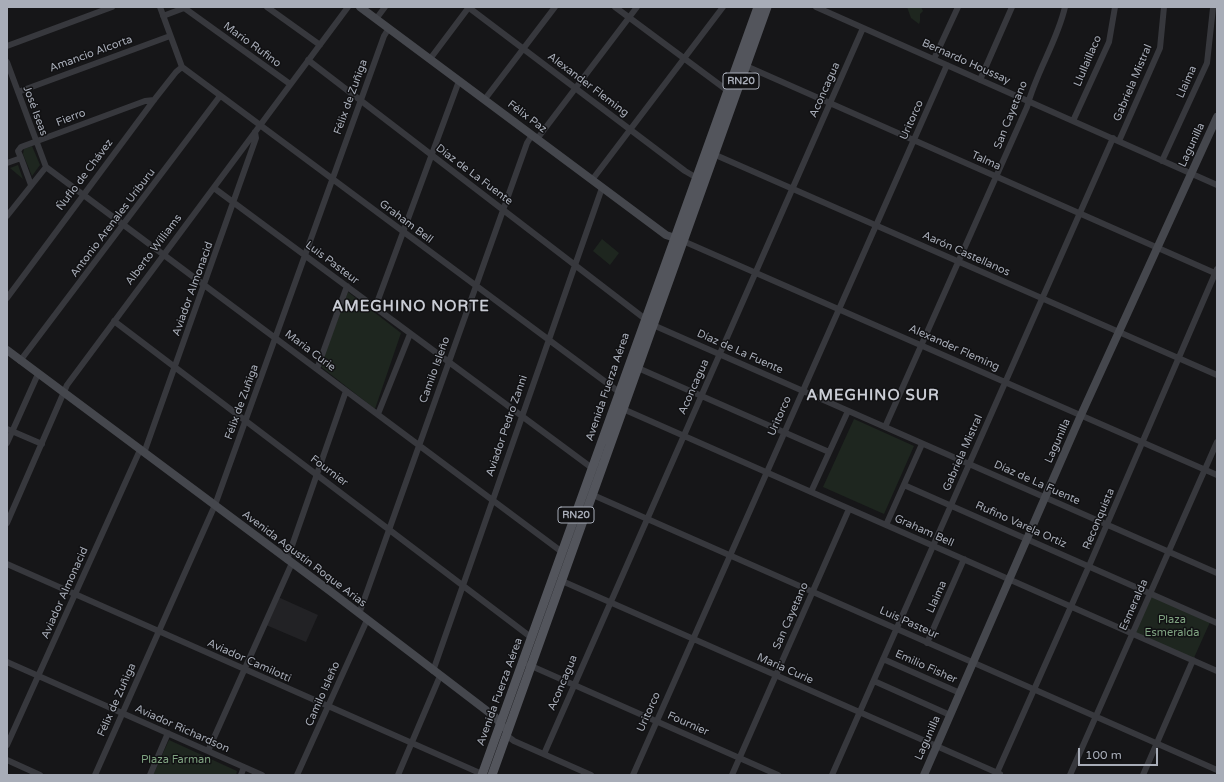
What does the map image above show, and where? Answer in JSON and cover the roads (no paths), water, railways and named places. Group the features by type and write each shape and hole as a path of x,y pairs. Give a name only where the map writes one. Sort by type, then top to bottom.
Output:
{"main road":[{"name":"Félix Paz","path":"360,7 666,235 679,239"},
{"name":"Avenida Fuerza Aérea","path":"482,775 501,723 528,664 562,581 593,495 654,325 697,178 710,153 728,91 758,7"},
{"name":"Avenida Fuerza Aérea","path":"492,775 528,664 532,638 619,392 646,318 679,239 710,153 746,66 767,7"},
{"name":"Lagunilla","path":"924,775 1119,332 1216,121"},
{"name":"Avenida Agustín Roque Arias","path":"7,350 437,673 501,723 506,735"}],"street":[{"path":"7,46 112,7"},
{"path":"160,7 182,67"},
{"path":"163,16 184,7"},
{"name":"Mario Rufino","path":"184,7 290,84"},
{"path":"267,7 320,45"},
{"name":"Alberto Williams","path":"8,520 67,385 348,7"},
{"path":"376,18 385,7"},
{"path":"430,59 468,7"},
{"name":"Alexander Fleming","path":"468,7 685,172 697,178"},
{"path":"485,99 555,7"},
{"path":"615,7 728,91"},
{"name":"Camilo Isleño","path":"359,614 527,143 535,137 576,88 637,7"},
{"path":"592,180 723,7"},
{"name":"Bernardo Houssay","path":"816,7 1217,185"},
{"path":"934,59 958,7"},
{"path":"980,80 1012,7"},
{"name":"San Cayetano","path":"885,427 996,176 1031,91 1060,28 1065,7"},
{"name":"Llullaillaco","path":"1073,121 1109,42 1115,7"},
{"name":"Gabriela Mistral","path":"832,775 1080,214 1160,48 1164,7"},
{"name":"Llaima","path":"1162,161 1207,63 1212,8"},
{"name":"Félix de Zuñiga","path":"95,775 215,505 360,101 384,36 389,28"},
{"name":"Aconcagua","path":"544,754 863,28"},
{"name":"Amancio Alcorta","path":"18,92 170,36"},
{"name":"Díaz de La Fuente","path":"308,60 654,325 1217,573"},
{"name":"José Iseas","path":"7,62 46,167"},
{"name":"Uritorco","path":"632,775 947,65"},
{"name":"Talma","path":"746,66 1157,248 1216,272"},
{"name":"Graham Bell","path":"182,67 619,392"},
{"name":"Ñuflo de Chávez","path":"7,298 154,100 176,72 182,67"},
{"path":"375,308 459,81"},
{"name":"Antonio Arenales Uriburu","path":"20,361 220,96"},
{"name":"Fierro","path":"21,158 19,149 145,101 154,100"},
{"name":"Aviador Almonacid","path":"7,745 75,594 142,452 175,368 205,285 256,138 255,132"},
{"name":"Aarón Castellanos","path":"710,153 793,188 1217,375"},
{"path":"7,163 21,158 31,185"},
{"path":"7,216 46,167"},
{"name":"Maria Curie","path":"46,167 562,552"},
{"name":"Luis Pasteur","path":"214,188 521,417 592,468"},
{"name":"Aviador Pedro Zanni","path":"398,775 437,673 463,587 492,501 602,188"},
{"name":"Alexander Fleming","path":"679,239 756,271 1217,475"},
{"name":"Reconquista","path":"998,774 1216,272"},
{"path":"317,369 346,286"},
{"name":"Fournier","path":"114,321 532,638"},
{"path":"378,414 410,334"},
{"path":"638,368 829,452"},
{"path":"7,443 10,430 38,374"},
{"path":"208,751 289,562 346,391"},
{"name":"Graham Bell","path":"623,409 1217,671"},
{"path":"811,492 848,410"},
{"path":"10,430 42,444"},
{"name":"Esmeralda","path":"1070,775 1217,442"},
{"path":"886,525 922,444"},
{"name":"Rufino Varela Ortiz","path":"904,485 1217,623"},
{"name":"Luis Pasteur","path":"593,495 1217,770"},
{"name":"San Cayetano","path":"732,775 849,509"},
{"name":"Llaima","path":"927,642 964,559"},
{"name":"Aviador Camilotti","path":"7,564 482,775"},
{"name":"Maria Curie","path":"562,581 998,774"},
{"name":"Camilo Isleño","path":"298,775 368,620"},
{"name":"Emilio Fisher","path":"883,659 960,693"},
{"path":"1143,775 1193,660"},
{"name":"Aviador Richardson","path":"7,662 262,775"},
{"name":"Fournier","path":"528,664 778,775"},
{"path":"874,681 950,715"},
{"path":"150,775 168,733"},
{"path":"506,735 514,741 591,775"},
{"path":"7,760 40,775"},
{"path":"241,775 244,767"}],"district":[{"name":"AMEGHINO NORTE","path":"411,307"},
{"name":"AMEGHINO SUR","path":"873,396"}],"park label":[{"name":"Plaza Esmeralda","path":"1172,626"},
{"name":"Plaza Farman","path":"176,760"}]}
